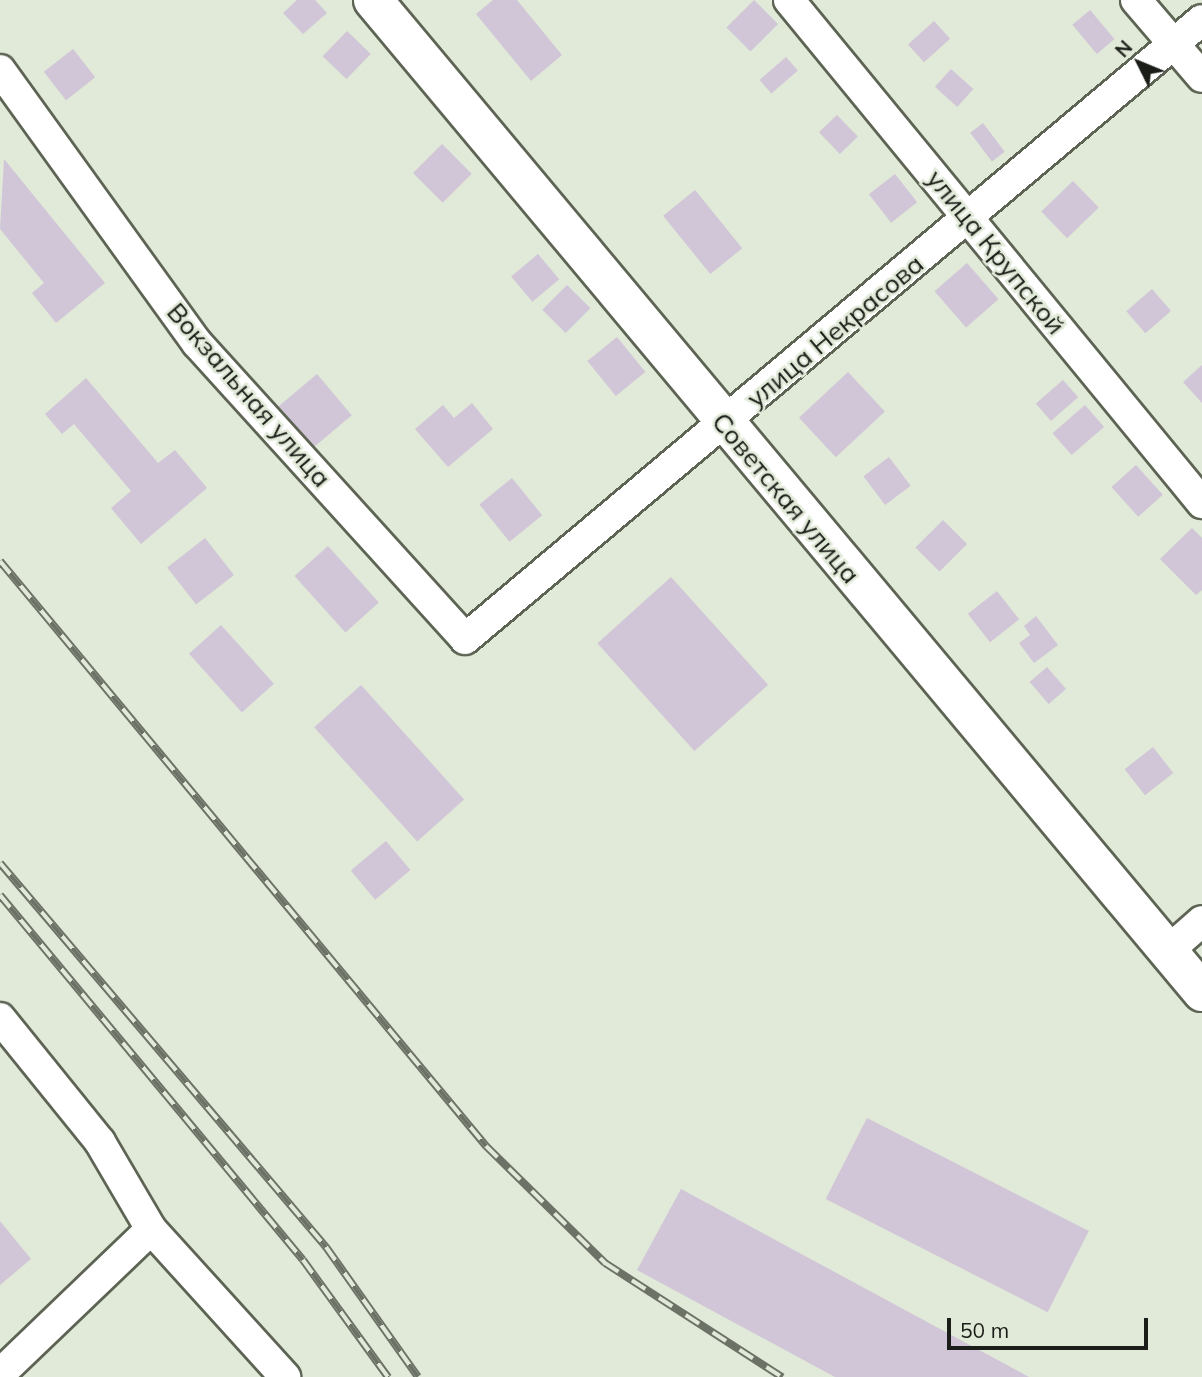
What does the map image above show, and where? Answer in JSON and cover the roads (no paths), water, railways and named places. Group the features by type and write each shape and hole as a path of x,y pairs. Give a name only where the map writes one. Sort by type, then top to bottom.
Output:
{"main road":[{"name":"Советская улица","path":"373,0 724,424 1202,992"}],"street":[{"name":"улица Крупской","path":"789,0 1202,503"},
{"path":"1136,0 1202,77"},
{"name":"улица Некрасова","path":"465,639 1202,20"},
{"name":"Вокзальная улица","path":"0,70 197,343 465,639"},
{"path":"1168,951 1202,921"},
{"path":"0,1018 100,1142 151,1229 285,1377"},
{"path":"0,1374 151,1229"}],"railway":[{"path":"0,561 486,1146 605,1263 782,1377"},
{"path":"0,863 326,1247 418,1377"},
{"path":"0,895 303,1260 388,1377"}]}
